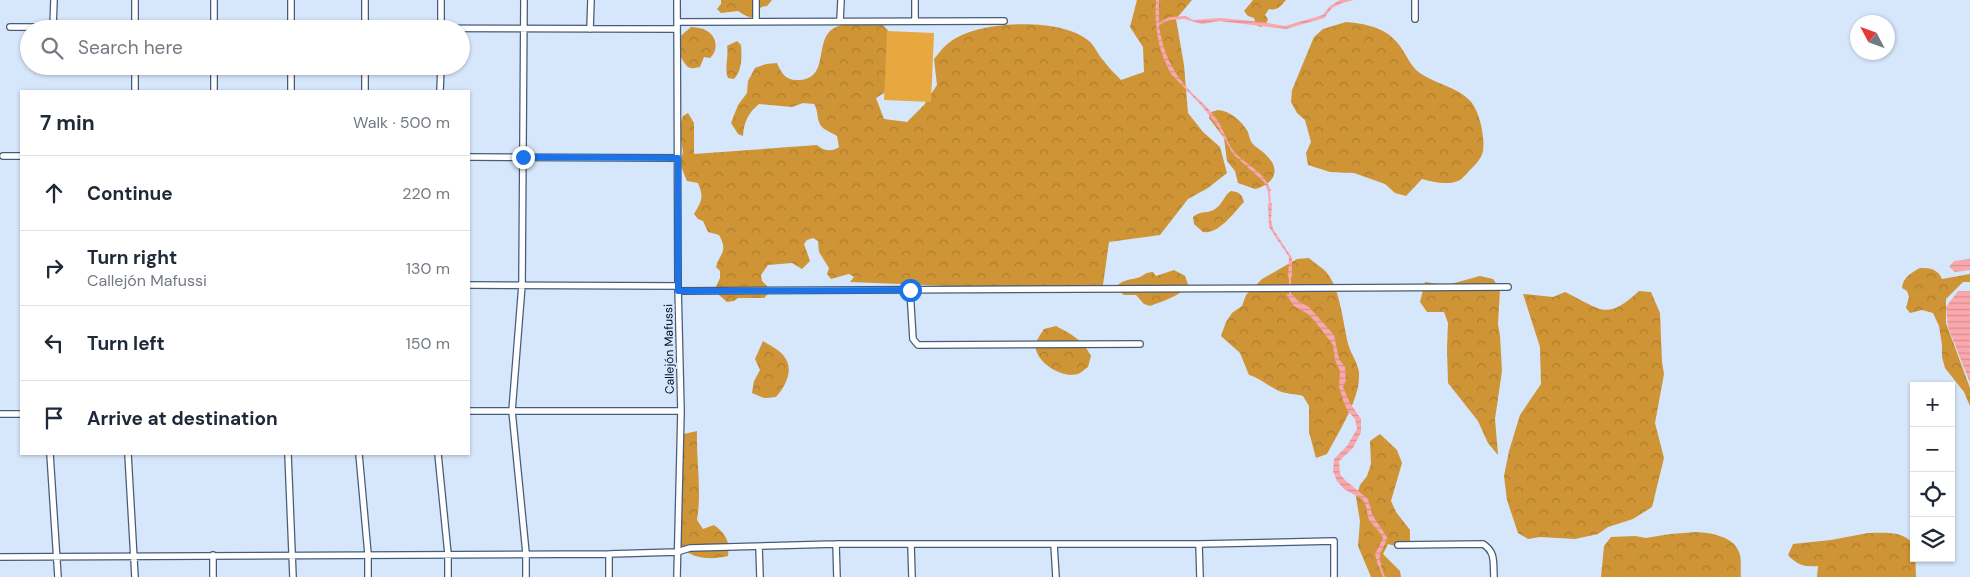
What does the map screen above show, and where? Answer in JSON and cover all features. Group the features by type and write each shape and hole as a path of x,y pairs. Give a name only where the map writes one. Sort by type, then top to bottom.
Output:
{"street":[{"path":"54,0 54,20"},
{"path":"135,0 135,20"},
{"path":"214,0 214,20"},
{"path":"291,0 291,20"},
{"path":"365,0 365,20"},
{"path":"441,0 441,20"},
{"path":"524,0 522,285 512,411 526,553 526,577"},
{"path":"590,29 591,0"},
{"name":"Callejón Mafussi","path":"677,0 678,288 681,411 677,577"},
{"path":"756,0 756,22"},
{"path":"840,0 840,22"},
{"path":"915,0 915,21"},
{"path":"1415,0 1415,19"},
{"path":"470,29 590,29 756,22 1004,21"},
{"path":"10,27 20,27"},
{"path":"135,75 135,90"},
{"path":"214,75 214,90"},
{"path":"291,75 291,90"},
{"path":"365,75 365,90"},
{"path":"440,75 440,90"},
{"path":"3,156 20,156"},
{"path":"470,157 678,158"},
{"path":"470,285 910,290 1508,286"},
{"path":"910,290 913,339 918,345 1140,344"},
{"path":"470,412 681,411"},
{"path":"0,414 20,414"},
{"path":"50,455 58,577"},
{"path":"128,455 135,577"},
{"path":"288,455 294,555 293,577"},
{"path":"359,455 368,554 368,577"},
{"path":"438,455 448,554 448,577"},
{"path":"0,558 135,555 609,554 677,552 690,548 836,544 1199,544 1334,541 1334,577"},
{"path":"836,544 837,577"},
{"path":"1054,544 1056,577"},
{"path":"1199,544 1200,577"},
{"path":"1398,545 1483,544 1493,554 1494,577"},
{"path":"911,545 912,577"},
{"path":"760,547 760,577"},
{"path":"609,554 609,577"},
{"path":"213,555 213,577"}],"green space":[{"path":"721,0 772,0 767,6 761,7 759,17 753,18 738,11 721,13 717,9 721,4"},
{"path":"1137,0 1192,0 1176,19 1184,65 1188,113 1203,132 1220,147 1227,173 1208,188 1188,199 1160,235 1109,242 1102,292 850,282 854,277 849,274 831,279 827,274 829,268 819,252 818,241 813,238 807,240 804,244 810,261 802,269 792,263 768,265 761,275 762,281 770,289 764,298 738,298 727,302 718,294 715,289 720,278 720,271 716,267 723,245 719,235 708,232 703,221 694,214 700,202 701,192 698,183 687,181 680,164 683,152 679,129 683,116 688,113 694,123 694,154 817,145 822,149 836,149 839,147 837,136 820,125 814,104 803,103 792,107 759,104 747,118 743,136 738,134 731,123 738,105 747,93 748,81 755,68 777,63 789,79 806,79 813,75 817,69 823,45 830,31 846,24 861,22 879,21 895,38 895,86 876,98 884,119 907,122 924,105 937,85 934,59 948,44 963,35 980,29 1020,24 1060,28 1076,33 1091,43 1105,63 1121,80 1144,72 1143,47 1130,27"},
{"path":"1253,0 1286,0 1277,9 1269,9 1265,15 1268,19 1266,24 1261,27 1256,25 1254,18 1248,16 1244,11"},
{"path":"1346,22 1377,28 1391,36 1419,73 1455,90 1472,103 1481,126 1483,151 1477,163 1461,179 1446,183 1422,179 1406,196 1395,193 1385,184 1354,173 1330,172 1308,165 1306,153 1311,142 1305,120 1297,113 1291,102 1292,90 1314,37 1323,29"},
{"path":"691,27 702,29 711,34 716,46 710,58 704,57 700,67 694,68 688,67 684,62 678,51 677,44 679,37"},
{"path":"737,41 741,45 741,58 739,72 734,79 728,78 727,74 727,46"},
{"path":"1218,110 1227,112 1239,120 1248,132 1252,143 1272,162 1275,172 1267,184 1255,189 1238,183 1235,171 1227,161 1224,138 1209,118 1211,112"},
{"path":"1231,191 1240,194 1244,202 1221,226 1209,232 1203,232 1194,224 1193,217 1215,209"},
{"path":"1309,258 1323,269 1332,280 1341,308 1349,347 1359,372 1356,396 1345,421 1327,454 1316,458 1309,432 1309,406 1303,396 1279,391 1249,375 1240,353 1221,336 1226,322 1232,313 1242,306 1246,295 1262,279 1297,259"},
{"path":"1920,268 1933,270 1942,279 1970,274 1970,282 1963,282 1946,299 1946,323 1970,388 1970,406 1964,392 1945,368 1939,326 1933,313 1922,310 1910,313 1906,308 1909,297 1907,291 1902,288 1904,281"},
{"path":"1174,270 1185,276 1189,287 1175,296 1150,306 1144,304 1136,295 1124,295 1115,288 1123,282 1148,273 1153,272 1156,276"},
{"path":"1480,276 1493,279 1500,289 1498,324 1502,371 1495,419 1498,455 1488,443 1478,421 1448,383 1448,323 1444,312 1427,312 1420,302 1425,282 1447,285"},
{"path":"1639,291 1651,292 1660,313 1664,374 1655,423 1664,458 1652,507 1633,519 1608,527 1598,534 1575,539 1540,537 1528,539 1518,533 1507,500 1504,476 1509,451 1520,415 1541,384 1540,347 1523,294 1553,297 1565,292 1602,310 1610,310 1618,307"},
{"path":"1056,326 1072,335 1088,350 1091,356 1088,367 1079,373 1072,375 1053,370 1043,361 1036,350 1039,336 1044,329"},
{"path":"763,341 776,349 787,360 788,377 776,397 764,398 752,393 754,381 760,370 755,359"},
{"path":"697,431 699,498 697,520 703,529 714,525 722,532 728,542 728,556 704,558 682,549 677,525 677,444 684,434"},
{"path":"1380,434 1397,450 1402,463 1391,501 1396,512 1410,530 1410,542 1399,547 1388,544 1383,554 1400,571 1401,577 1371,577 1358,546 1360,521 1356,497 1371,464 1370,441"},
{"path":"1697,532 1721,536 1732,542 1740,555 1741,577 1601,577 1604,546 1611,537 1635,536 1646,538"},
{"path":"1868,533 1893,533 1905,537 1910,541 1910,562 1915,562 1916,577 1817,577 1818,566 1801,565 1788,555 1793,544 1831,540"}],"shaded area":[{"path":"1156,0 1159,0 1159,22 1170,17 1186,16 1193,20 1220,18 1285,26 1323,15 1330,6 1340,0 1354,0 1332,8 1324,18 1286,29 1219,21 1202,24 1184,19 1170,20 1159,25 1165,52 1178,76 1215,117 1237,155 1261,175 1271,191 1268,191 1264,182 1233,154 1216,124 1201,105 1171,74 1158,38"},
{"path":"887,31 934,33 931,102 884,100"},
{"path":"1272,203 1271,220 1273,229 1292,258 1292,277 1288,278 1289,257 1269,227 1268,204"},
{"path":"1970,259 1970,270 1955,272 1949,267 1954,261"},
{"path":"1958,291 1970,291 1970,383 1948,327 1946,307"},
{"path":"1286,294 1293,295 1298,301 1309,307 1334,335 1339,359 1345,367 1346,380 1343,387 1350,403 1361,419 1361,432 1353,448 1339,461 1340,474 1368,499 1373,516 1387,537 1380,554 1382,565 1378,566 1375,554 1383,538 1369,520 1365,503 1362,499 1344,489 1337,481 1333,471 1334,459 1347,446 1357,429 1355,419 1347,410 1339,387 1340,371 1335,360 1333,345 1314,320 1294,306"}],"waterway":[{"path":"1269,191 1270,206"},
{"path":"1290,275 1290,295"},
{"path":"1379,564 1384,577"}],"route":[{"path":"523,157 678,158 678,291 910,290"}]}
